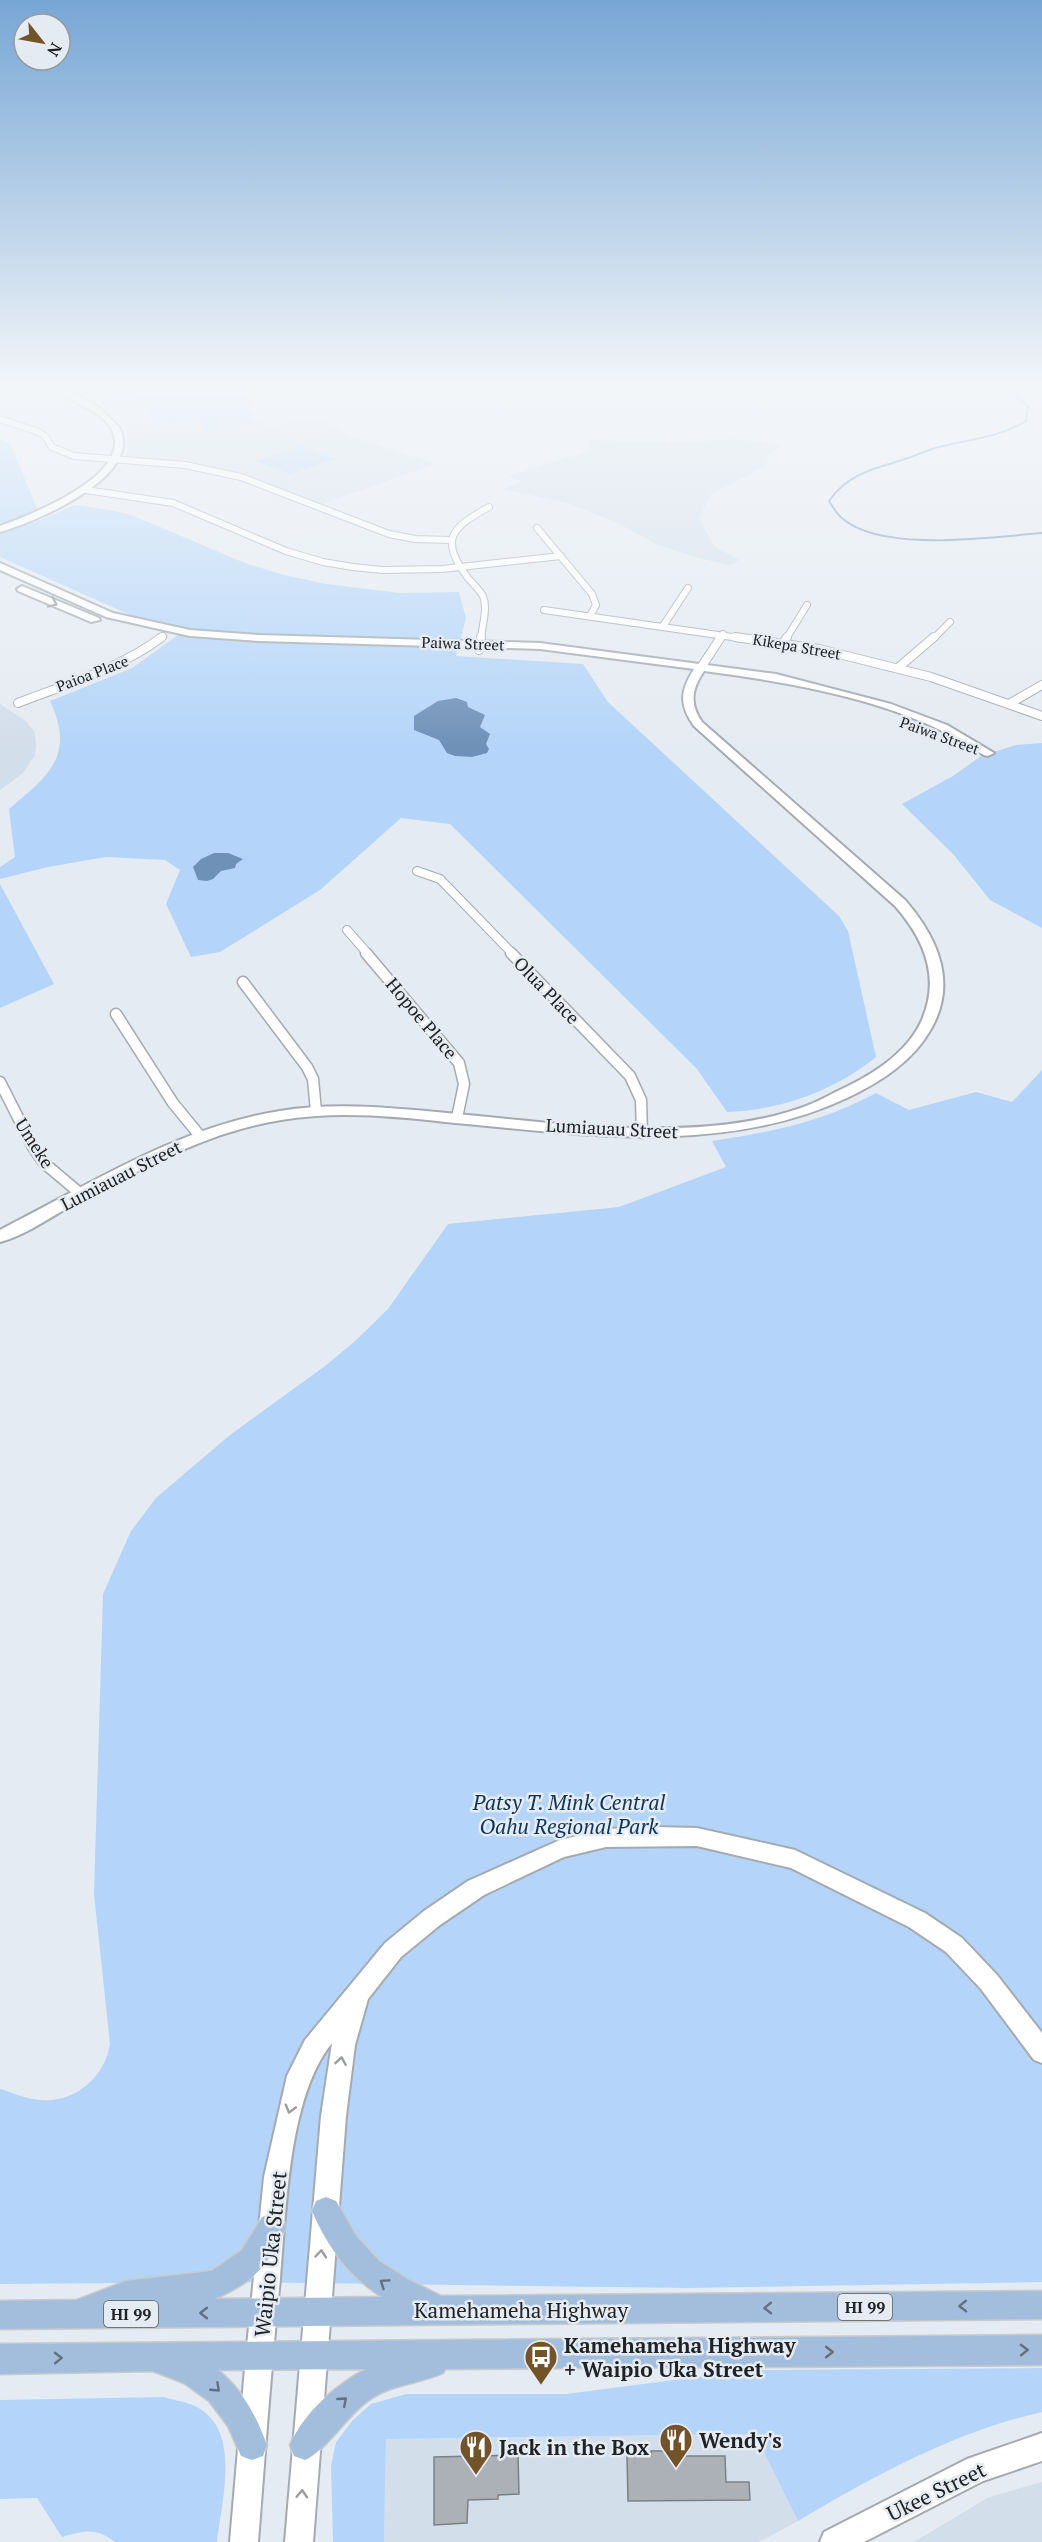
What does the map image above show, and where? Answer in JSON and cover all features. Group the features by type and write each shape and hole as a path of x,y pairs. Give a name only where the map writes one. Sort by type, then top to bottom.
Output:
{"main road":[{"path":"326,2211 349,2252 372,2275 389,2288 437,2310"},
{"path":"78,2314 126,2295 213,2285 229,2278 252,2260 272,2228"},
{"name":"Kamehameha Highway","path":"0,2315 1042,2305"},
{"path":"0,2359 1042,2350"},
{"path":"305,2445 328,2415 346,2398 387,2373 492,2354"},
{"path":"145,2356 178,2364 203,2376 218,2388 246,2425 252,2445"}],"street":[{"path":"0,529 49,510"},
{"path":"187,510 300,555 333,564 402,571 561,556"},
{"path":"323,510 389,534 415,539 449,540"},
{"path":"479,646 485,604 483,597 450,551 449,540 455,529 464,521 484,510"},
{"path":"537,528 592,594 596,605 590,616"},
{"name":"Paiwa Street","path":"0,566 100,611 160,631 259,638 479,646 776,677 860,697 943,727 988,753 839,700 699,670"},
{"name":"Paiwa Street","path":"0,578 93,620 160,631 212,643 272,646 479,646"},
{"path":"663,626 688,588"},
{"path":"784,642 807,605"},
{"name":"Kikepa Street","path":"544,610 784,642 899,668 1042,716"},
{"path":"899,668 950,622"},
{"name":"Paioa Place","path":"18,703 122,662 143,651 160,631"},
{"name":"Lumiauau Street","path":"0,1236 200,1136 262,1118 316,1111 362,1110 642,1132 707,1130 797,1113 840,1097 881,1073 914,1044 924,1030 937,1000 938,983 934,952 914,917 698,724 690,711 687,692 723,634"},
{"path":"1009,704 1042,685"},
{"name":"Olua Place","path":"417,871 440,879 630,1076 641,1100 642,1132"},
{"name":"Hopoe Place","path":"347,930 459,1063 464,1084 457,1118"},
{"path":"243,982 307,1067 313,1079 316,1111"},
{"path":"116,1014 173,1103 200,1136"},
{"name":"Umeke","path":"0,1082 33,1147 44,1163 82,1194"},
{"name":"Waipio Uka Street","path":"244,2542 272,2228 286,2122 299,2076 313,2048 393,1950 432,1917 476,1888 560,1849 606,1838 698,1837 795,1859 917,1920 954,1945 989,1982 1042,2052"},
{"name":"Waipio Uka Street","path":"299,2542 305,2445 337,2083 344,2044 361,1987"},
{"name":"Ukee Street","path":"834,2542 977,2469 1042,2447"}],"shaded area":[{"path":"584,510 703,510 699,519 714,546 739,560 730,565 698,558 658,545 620,524"},
{"path":"456,698 467,702 468,707 485,715 480,727 490,734 486,744 489,749 487,753 472,757 455,756 447,753 439,740 414,730 414,716 438,701"},
{"path":"0,704 26,721 35,733 36,745 35,755 23,773 0,790"},
{"path":"214,853 228,853 243,859 236,864 235,868 221,871 213,879 198,880 193,867 201,859"},
{"path":"756,2434 798,2521 759,2542 384,2542 386,2439"},
{"path":"1042,2482 1042,2542 914,2542 989,2497"}],"green space":[{"path":"0,510 37,510 34,523 64,510 108,510 134,516 245,563 284,575 326,584 400,593 459,592 466,618 456,656 583,664 608,702 839,916 848,931 876,1057 843,1080 825,1089 787,1103 727,1112 697,1069 450,824 401,818 320,890 220,952 191,957 166,904 180,870 165,860 106,857 48,867 0,879 0,867 15,857 9,809 46,775 59,751 60,736 50,701 132,668 188,628 137,618 0,557"},
{"path":"1042,743 1042,928 990,900 953,854 902,804 953,776 981,756 1016,745"},
{"path":"0,884 54,984 0,1008"},
{"name":"Patsy T. Mink Central Oahu Regional Park","path":"1042,1070 1042,2282 687,2288 229,2282 0,2284 0,2089 41,2100 65,2097 86,2086 95,2077 107,2056 110,2044 94,1894 103,1594 131,1531 156,1498 230,1435 325,1366 354,1342 388,1309 448,1224 619,1207 726,1167 712,1141 755,1134 816,1119 876,1093 909,1110 976,1092 1012,1102"},
{"path":"1042,2368 1042,2412 977,2431 946,2443 885,2472 798,2521 755,2434 386,2439 384,2542 333,2542 331,2466 336,2442 353,2420 371,2404 406,2394 566,2394 751,2370"},
{"path":"164,2397 192,2405 208,2415 218,2429 224,2446 226,2465 217,2542 115,2542 95,2532 62,2537 37,2498 0,2499 0,2400"}],"building":[{"name":"Wendy's","path":"651,2451 682,2451 682,2456 725,2456 726,2482 749,2482 750,2500 628,2501 627,2456 651,2456"},
{"name":"Jack in the Box","path":"518,2455 519,2494 498,2495 498,2499 468,2500 467,2523 434,2525 434,2457"}],"waterway":[{"path":"835,510 843,519 861,530 884,536 939,540 1042,533"}],"place":[{"name":"Kamehameha Highway + Waipio Uka Street","path":"541,2386"},
{"name":"Wendy's","path":"676,2469"},
{"name":"Jack in the Box","path":"476,2476"}]}
